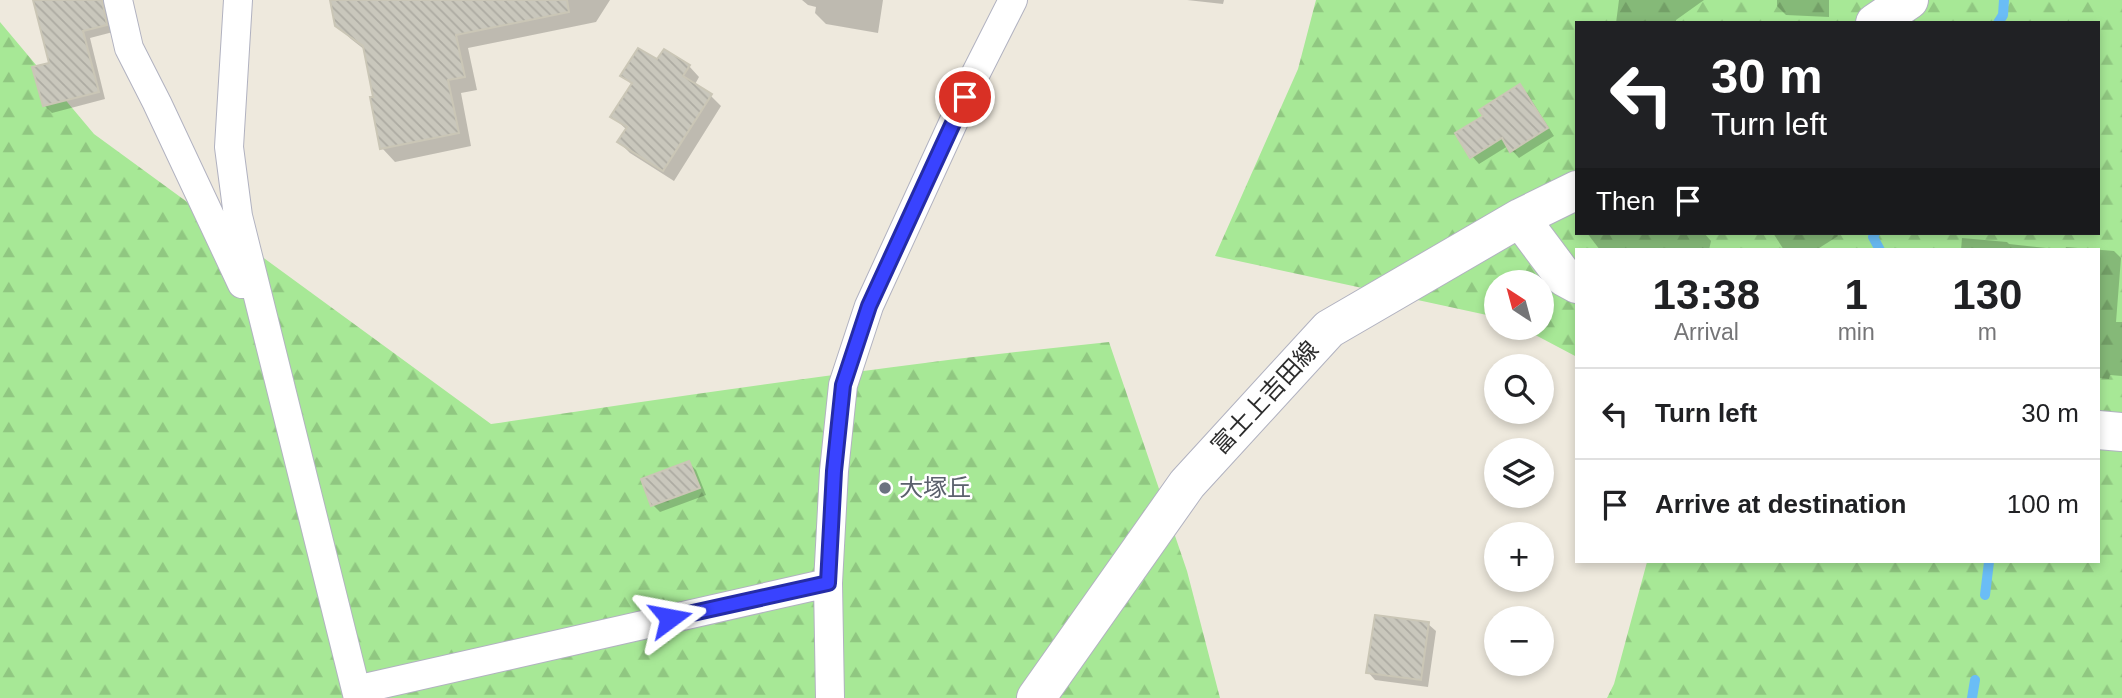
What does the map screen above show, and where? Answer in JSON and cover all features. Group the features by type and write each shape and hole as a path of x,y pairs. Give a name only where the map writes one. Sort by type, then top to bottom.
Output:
{"main road":[{"path":"1878,21 1909,0"},
{"name":"富士上吉田線","path":"1036,698 1186,484 1329,329 1520,218 1575,191"},
{"path":"1520,218 1563,277 1575,283"},
{"path":"2100,430 2122,432"}],"street":[{"path":"118,0 129,48 270,343"},
{"path":"238,0 229,147 238,216 357,694 828,583"},
{"path":"830,698 828,583 834,471 843,385 869,306 1013,0"}],"green space":[{"path":"1316,0 2122,0 2122,698 1607,698 1614,684 1647,563 2100,563 2100,248 1575,248 1575,356 1545,340 1554,340 1554,270 1484,270 1484,314 1215,256 1298,69"},
{"path":"0,22 94,134 491,424 877,369 1109,342 1187,571 1220,698 0,698"}],"building":[{"path":"33,0 102,0 107,25 83,31 99,92 43,106 32,67 49,63"},
{"path":"330,0 567,0 569,12 456,35 465,77 448,80 459,133 380,149 363,46 335,26"},
{"path":"638,48 657,59 664,49 690,65 683,76 712,94 663,171 617,142 627,127 610,117 632,83 620,76"},
{"path":"1520,84 1548,128 1510,152 1502,138 1470,158 1455,133 1483,116 1479,110"},
{"path":"689,461 700,488 651,506 641,479"},
{"path":"1375,615 1429,622 1421,680 1366,673"}],"waterway":[{"path":"1999,21 2003,15 2004,0"},
{"path":"1874,235 1879,248"},
{"path":"1985,595 1989,563"},
{"path":"1972,698 1975,680"}],"place":[{"name":"大塚丘","path":"885,488"}],"route":[{"path":"670,618 828,583 834,471 843,385 869,306 965,97"}]}
